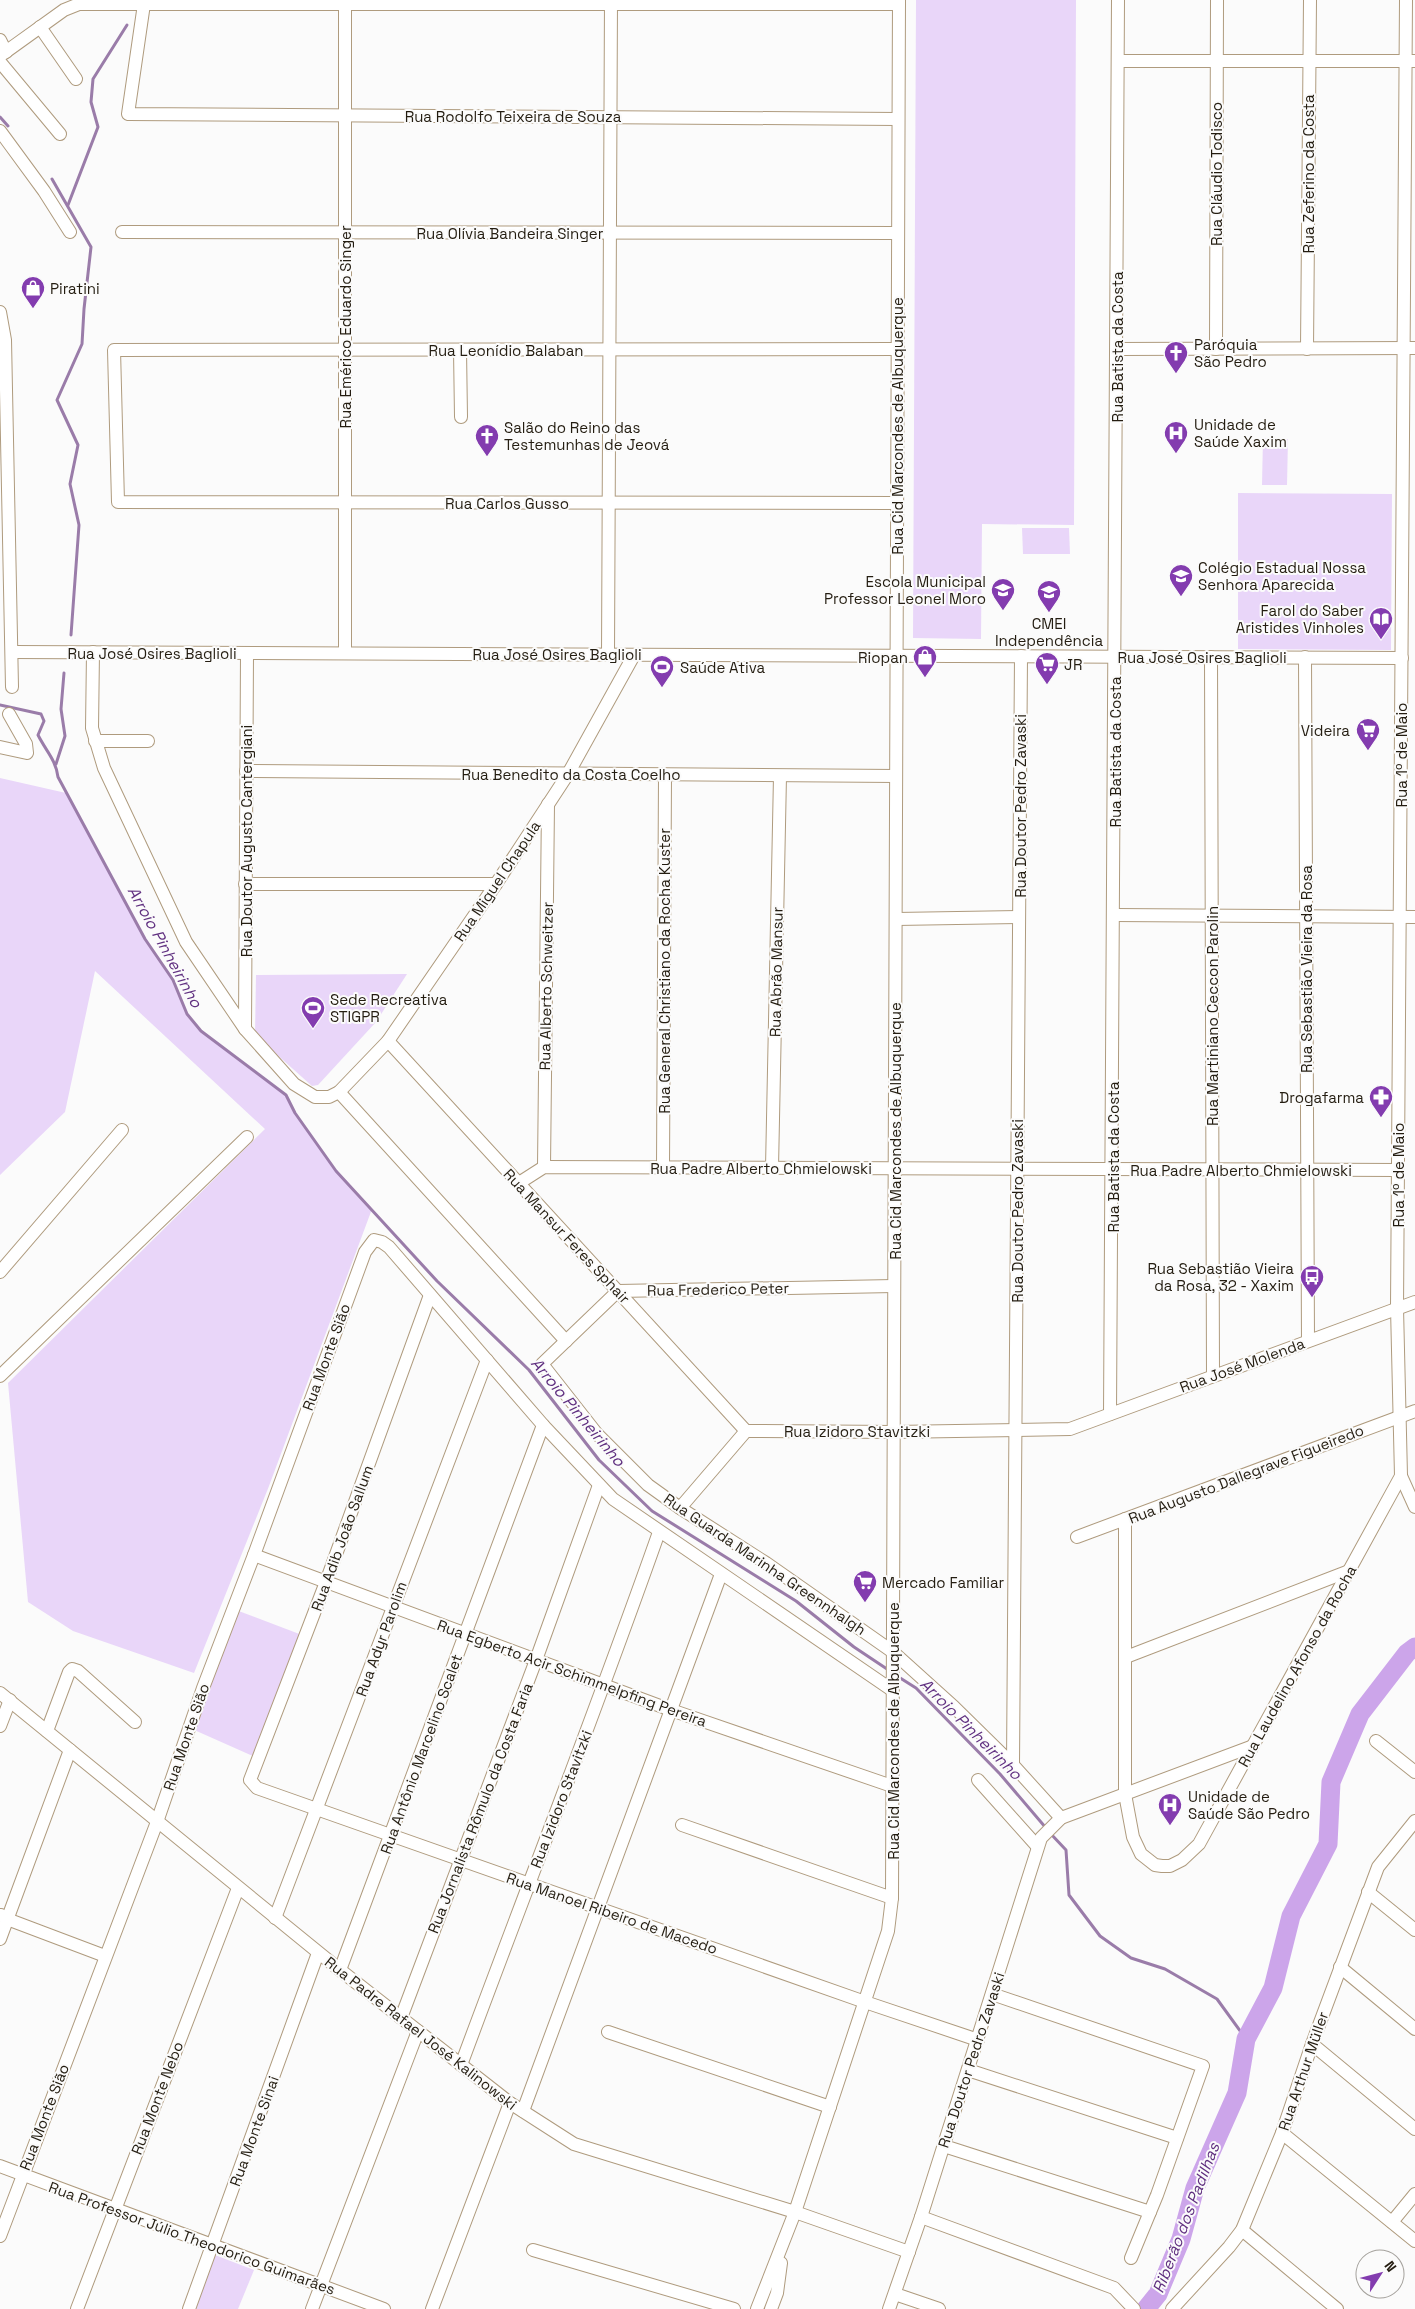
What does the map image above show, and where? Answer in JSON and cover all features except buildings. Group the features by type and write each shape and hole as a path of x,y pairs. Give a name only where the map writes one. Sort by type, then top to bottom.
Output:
{"street":[{"name":"Rua Batista da Costa","path":"1110,1414 1113,1170 1118,0"},
{"name":"Rua Cláudio Todisco","path":"1216,349 1217,0"},
{"name":"Rua Zeferino da Costa","path":"1307,349 1310,0"},
{"name":"Rua 1º de Maio","path":"1406,0 1410,61 1409,589 1402,658 1397,1308 1398,1417 1401,1476 1415,1506"},
{"path":"2,57 65,5 79,4 124,2 144,4 899,2"},
{"name":"Rua Emérico Eduardo Singer","path":"345,2 345,654"},
{"path":"608,655 611,2"},
{"name":"Rua Cid Marcondes de Albuquerque","path":"757,2309 796,2212 888,1931 892,1898 899,2"},
{"name":"Rua Rodolfo Teixeira de Souza","path":"144,4 128,114 898,119"},
{"path":"40,27 76,79"},
{"path":"0,40 2,57 60,134"},
{"path":"1118,61 1410,61"},
{"path":"0,131 44,191 70,232"},
{"name":"Rua Olívia Bandeira Singer","path":"122,232 898,233"},
{"path":"0,312 5,340 4,444 12,687"},
{"path":"1117,349 1409,348"},
{"name":"Rua Leonídio Balaban","path":"118,502 114,350 898,350"},
{"path":"460,350 461,417"},
{"path":"0,394 6,382"},
{"name":"Rua Carlos Gusso","path":"118,502 897,503"},
{"name":"Rua José Osires Baglioli","path":"12,652 1402,658"},
{"path":"93,652 92,728 104,768 186,942 244,1030 294,1084 316,1097 329,1097 339,1092 566,1341 618,1291"},
{"name":"Rua Doutor Augusto Cantergiani","path":"244,1030 246,653"},
{"name":"Rua Miguel Chapula","path":"339,1092 388,1041 496,884 568,774 634,655"},
{"name":"Rua Doutor Pedro Zavaski","path":"1013,1765 1020,656"},
{"name":"Rua Martiniano Ceccon Parolin","path":"1211,657 1213,1375"},
{"name":"Rua Sebastião Vieira da Rosa","path":"1305,657 1308,1340"},
{"path":"0,747 27,753 26,744 9,714"},
{"path":"95,741 148,741"},
{"name":"Rua Benedito da Costa Coelho","path":"246,771 896,776"},
{"name":"Rua General Christiano da Rocha Kuster","path":"664,1168 665,775"},
{"name":"Rua Abrão Mansur","path":"772,1168 780,776"},
{"name":"Rua Alberto Schweitzer","path":"544,1167 548,804"},
{"path":"245,884 496,884"},
{"path":"1114,915 1415,917"},
{"path":"896,919 1019,917"},
{"name":"Rua Mansur Feres Sphair","path":"388,1041 746,1431"},
{"path":"0,1272 122,1130"},
{"path":"0,1376 247,1137"},
{"path":"519,1184 544,1167"},
{"name":"Rua Padre Alberto Chmielowski","path":"544,1167 1212,1171 1398,1170"},
{"name":"Rua Monte Sião","path":"0,2236 157,1822 203,1688 365,1252 374,1240 382,1242 389,1247 430,1295"},
{"name":"Rua Frederico Peter","path":"618,1291 894,1286"},
{"path":"430,1295 543,1425 613,1499 659,1532 892,1688"},
{"name":"Rua Adib João Sallum","path":"250,1780 326,1582 430,1295"},
{"name":"Rua José Molenda","path":"1070,1428 1415,1302"},
{"name":"Rua Guarda Marinha Greennhalgh","path":"566,1341 542,1364 597,1434 648,1484 680,1508 773,1567 893,1656 954,1707 1013,1765 1057,1821"},
{"name":"Rua Adyr Parolim","path":"275,1918 487,1360"},
{"name":"Rua Augusto Dallegrave Figueiredo","path":"1077,1537 1415,1411"},
{"name":"Rua Antônio Marcelino Scalet","path":"340,1970 543,1425"},
{"name":"Rua Izidoro Stavitzki","path":"746,1431 894,1432 1070,1428"},
{"path":"680,1508 746,1431"},
{"name":"Rua Laudelino Afonso da Rocha","path":"1125,1519 1125,1794 1133,1837 1140,1854 1155,1865 1170,1866 1189,1856 1199,1844 1401,1476"},
{"name":"Rua Jornalista Rômulo da Costa Faria","path":"401,2018 600,1485"},
{"name":"Rua Izidoro Stavitzki","path":"461,2065 528,1884 605,1686 659,1532"},
{"name":"Rua Egberto Acir Schimmelpfing Pereira","path":"254,1555 671,1710 892,1786"},
{"path":"1126,1657 1349,1571"},
{"path":"523,2112 722,1574"},
{"path":"48,1732 69,1672 72,1669 78,1671 136,1722"},
{"path":"0,1726 5,1697"},
{"name":"Rua Padre Rafael José Kalinowski","path":"5,1697 318,1953 510,2103 574,2144 796,2212 909,2252"},
{"path":"1376,1741 1415,1772"},
{"path":"1057,1821 1253,1746"},
{"path":"0,1938 4,1917 70,1750"},
{"name":"Rua Manoel Ribeiro de Macedo","path":"250,1780 257,1788 864,2002 978,2040"},
{"path":"978,1780 1039,1842"},
{"name":"Rua Doutor Pedro Zavaski","path":"890,2309 978,2040 1039,1842 1057,1821"},
{"name":"Rua Arthur Müller","path":"1172,2309 1229,2247 1242,2230 1282,2133 1312,2044 1378,1867 1415,1822"},
{"path":"682,1825 892,1898"},
{"name":"Rua Monte Nebo","path":"77,2309 238,1888"},
{"path":"1368,1892 1415,1930"},
{"path":"4,1917 106,1956"},
{"name":"Rua Monte Sinai","path":"190,2309 318,1953"},
{"path":"1340,1967 1415,2029"},
{"path":"992,1994 1203,2066 1150,2212 1131,2258"},
{"path":"312,2309 418,2031"},
{"path":"608,2032 830,2107"},
{"path":"1312,2044 1415,2129"},
{"path":"968,2070 1177,2138"},
{"path":"432,2309 510,2103"},
{"path":"1282,2133 1415,2241"},
{"path":"944,2146 1150,2212"},
{"name":"Rua Professor Júlio Theodorico Guimarães","path":"0,2166 320,2287 384,2309"},
{"path":"1392,2222 1415,2194"},
{"path":"921,2217 1114,2288 1131,2305"},
{"path":"1242,2230 1337,2309"},
{"name":"Rua Cid Marcondes de Albuquerque","path":"771,2309 777,2293 784,2245"},
{"path":"533,2250 734,2309"},
{"path":"895,2294 939,2309"}],"shaded area":[{"path":"916,0 1076,0 1074,525 982,524 981,639 913,638"},
{"path":"1263,438 1288,439 1287,485 1262,485"},
{"path":"1238,493 1392,494 1391,650 1238,649"},
{"path":"1022,528 1069,528 1070,554 1023,554"},
{"path":"0,778 66,793 145,939 173,980 187,1014 201,1031 286,1095 295,1113 336,1171 372,1209 269,1486 194,1673 73,1631 28,1602 8,1383 265,1129 95,971 65,1112 0,1175"},
{"name":"Sede Recreativa STIGPR","path":"407,974 376,1022 318,1085 312,1086 255,1035 256,975"},
{"path":"236,1610 302,1635 255,1757 192,1729"},
{"path":"215,2255 254,2270 238,2309 196,2309"}],"waterway":[{"path":"68,205 98,127 91,102 93,79 127,25"},
{"path":"0,117 8,126"},
{"path":"52,179 91,247 82,344 57,400 78,445 70,484 79,525 71,635"},
{"path":"56,764 65,736 61,709 64,673"},
{"name":"Arroio Pinheirinho","path":"0,705 41,714 44,721 38,735 53,760 58,777 145,939 173,980 187,1014 201,1031 286,1095 295,1113 336,1171 437,1281 529,1370 599,1460 652,1511 796,1601 854,1647 890,1671"},
{"name":"Riberão dos Padilhas","path":"1146,2309 1158,2294 1181,2239 1195,2188 1237,2093 1246,2039 1273,1988 1291,1916 1328,1844 1331,1782 1360,1714 1407,1653 1415,1647"},
{"name":"Arroio Pinheirinho","path":"897,1676 916,1688 1000,1774 1046,1828"},
{"name":"Arroio Pinheirinho","path":"1050,1833 1066,1850 1069,1895 1100,1936 1131,1958 1165,1969 1217,1999 1246,2039"}],"place":[{"name":"Piratini","path":"33,309"},
{"name":"Paróquia São Pedro","path":"1176,374"},
{"name":"Unidade de Saúde Xaxim","path":"1176,454"},
{"name":"Salão do Reino das Testemunhas de Jeová","path":"487,457"},
{"name":"Colégio Estadual Nossa Senhora Aparecida","path":"1181,597"},
{"name":"Escola Municipal Professor Leonel Moro","path":"1003,611"},
{"name":"CMEI Independência","path":"1049,613"},
{"name":"Farol do Saber Aristides Vinholes","path":"1381,640"},
{"name":"Riopan","path":"925,678"},
{"name":"JR","path":"1047,685"},
{"name":"Saúde Ativa","path":"662,688"},
{"name":"Videira","path":"1368,751"},
{"name":"Sede Recreativa STIGPR","path":"313,1029"},
{"name":"Drogafarma","path":"1381,1118"},
{"name":"Rua Sebastião Vieira da Rosa, 32 - Xaxim","path":"1312,1298"},
{"name":"Mercado Familiar","path":"865,1603"},
{"name":"Unidade de Saúde São Pedro","path":"1170,1826"}]}
